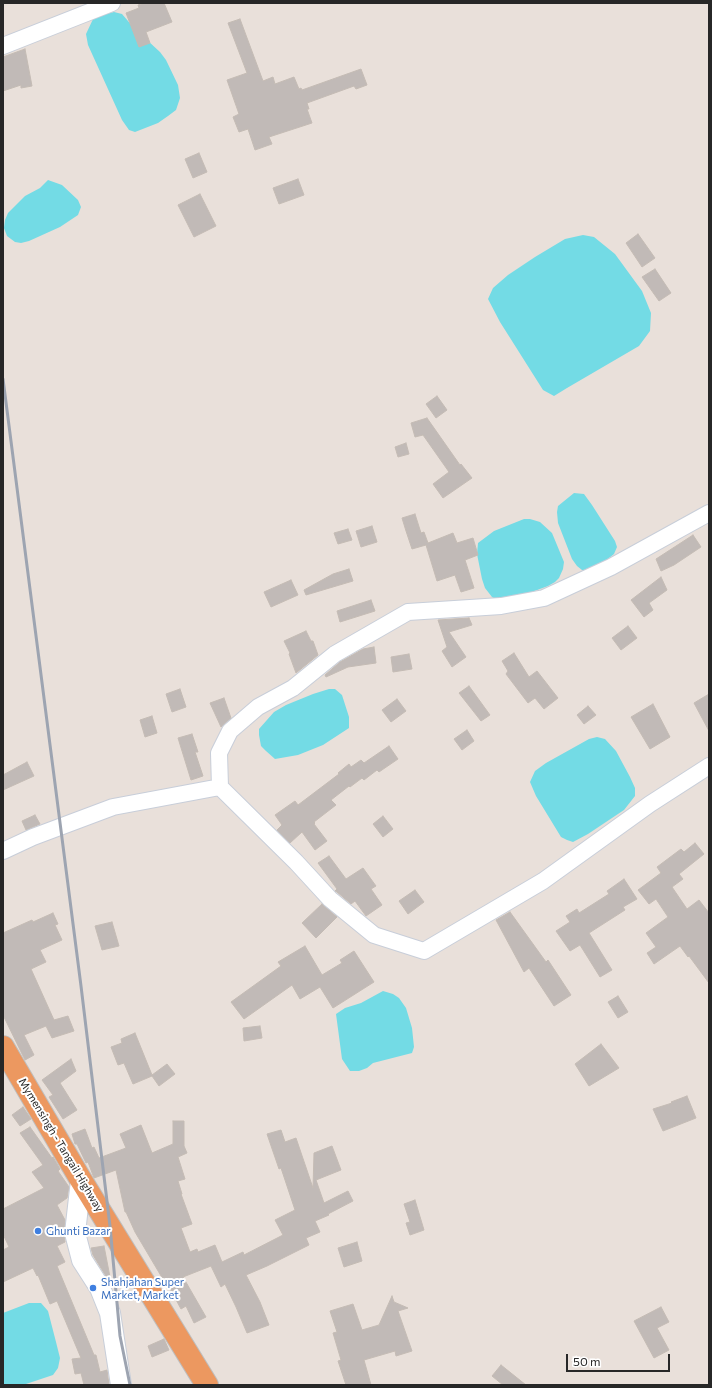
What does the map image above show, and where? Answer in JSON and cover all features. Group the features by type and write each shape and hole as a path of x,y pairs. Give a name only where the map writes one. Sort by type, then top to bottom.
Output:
{"highway":[{"name":"Mymensingh - Tangail Highway","path":"3,1047 81,1180 207,1385"}],"street":[{"path":"3,46 112,3"},
{"path":"709,513 611,567 544,598 501,606 408,612 335,654 292,688 258,707 230,731 219,753 220,788 296,862 330,899 374,935 424,951 543,881 650,804 709,766"},
{"path":"3,851 33,837 113,807 220,788"},
{"path":"81,1180 75,1233 82,1260 100,1288 110,1313 121,1385"}],"water":[{"path":"114,12 122,14 134,28 160,52 166,60 178,85 180,98 176,110 158,123 135,132 129,130 122,120 88,45 86,34 94,17"},
{"path":"48,180 62,185 78,200 81,207 78,215 60,227 29,241 21,243 15,242 7,236 4,228 8,213 25,196 40,188"},
{"path":"583,235 594,237 615,254 642,291 651,313 650,331 639,346 554,396 543,390 500,322 488,299 493,288 508,275 565,239"},
{"path":"574,493 584,494 615,541 617,547 614,554 604,562 585,570 582,570 577,566 572,559 558,523 558,506"},
{"path":"524,519 540,522 552,533 564,562 563,569 559,578 548,586 510,600 497,600 492,597 485,588 482,579 477,554 478,543 494,531"},
{"path":"329,689 335,689 342,695 349,717 349,728 323,745 298,755 275,759 261,746 259,729 274,712 286,705"},
{"path":"597,737 605,739 616,751 635,788 635,796 624,810 573,842 561,837 536,796 530,782 535,771 546,763 589,739"},
{"path":"383,991 393,994 399,998 406,1008 412,1028 414,1047 412,1053 373,1063 367,1068 359,1071 350,1071 342,1059 336,1014 345,1008 361,1003"},
{"path":"29,1303 41,1303 48,1311 60,1358 58,1368 53,1375 23,1385 3,1385 3,1313"}],"building":[{"path":"145,3 164,3 172,22 146,32 150,43 139,47 126,13 139,8 138,5"},
{"path":"240,19 263,81 273,77 275,84 294,77 299,89 301,88 302,90 361,69 367,85 356,89 354,86 307,103 309,109 307,109 312,123 269,137 272,144 255,150 248,129 239,132 233,117 239,114 227,80 247,73 228,23"},
{"path":"25,49 32,86 21,88 21,85 3,91 3,57"},
{"path":"199,153 207,172 193,178 185,159"},
{"path":"298,179 304,195 279,204 273,188"},
{"path":"200,194 216,226 194,237 178,205"},
{"path":"638,234 655,258 642,267 626,243"},
{"path":"655,269 671,293 659,301 642,277"},
{"path":"437,396 447,410 436,418 426,404"},
{"path":"427,418 460,465 461,464 472,478 443,498 433,484 449,472 423,435 415,437 411,423"},
{"path":"406,443 409,454 398,457 395,447"},
{"path":"415,514 421,533 424,532 428,543 453,533 457,543 473,538 478,555 465,560 474,588 461,592 455,575 437,581 426,545 412,549 406,531 402,518"},
{"path":"372,526 377,542 361,547 356,531"},
{"path":"348,529 352,540 338,544 334,533"},
{"path":"693,535 701,547 674,565 661,571 656,559"},
{"path":"349,569 353,581 306,595 304,590 333,574"},
{"path":"661,577 667,590 649,603 653,610 644,617 631,600"},
{"path":"291,580 298,595 271,607 264,592"},
{"path":"371,600 375,611 340,622 337,611"},
{"path":"469,618 472,625 449,632 466,657 452,667 442,651 447,647 438,620"},
{"path":"628,626 637,638 621,650 612,638"},
{"path":"306,631 311,641 313,641 318,655 296,673 289,654 290,653 284,641"},
{"path":"374,647 376,663 348,667 326,677 325,675 340,662 363,649"},
{"path":"514,653 529,677 537,671 558,698 544,709 535,698 528,703 506,674 508,671 502,661"},
{"path":"409,654 412,669 393,672 391,657"},
{"path":"469,686 490,715 481,721 459,693"},
{"path":"180,689 186,707 172,712 166,694"},
{"path":"709,694 709,731 694,703"},
{"path":"224,698 231,718 221,727 210,703"},
{"path":"397,699 406,711 391,722 382,710"},
{"path":"653,704 670,737 650,749 631,717"},
{"path":"588,706 596,715 584,724 577,715"},
{"path":"152,716 157,733 145,737 140,720"},
{"path":"467,730 474,741 462,750 454,739"},
{"path":"192,734 198,752 195,752 203,776 191,780 178,738"},
{"path":"389,746 398,759 379,772 377,770 364,780 362,778 350,787 349,786 331,800 336,805 314,822 327,841 315,850 302,832 290,843 277,830 282,825 275,815 295,801 298,805 339,774 338,773 349,764 351,767 361,760 364,763"},
{"path":"27,762 34,776 3,790 3,775"},
{"path":"35,815 40,824 26,830 22,821"},
{"path":"383,816 393,829 383,837 373,824"},
{"path":"695,843 704,854 679,874 683,879 672,887 687,909 699,900 709,913 709,983 680,946 654,964 647,953 656,947 646,933 668,917 656,899 649,904 638,890 661,873 657,867 681,849 684,852"},
{"path":"329,856 346,879 363,868 376,886 371,889 382,905 366,916 355,901 351,904 335,891 337,889 318,863"},
{"path":"624,879 637,899 623,907 625,910 589,933 612,970 600,977 580,945 570,951 556,931 570,922 566,916 577,909 579,913 609,894 607,891"},
{"path":"415,890 424,902 408,914 399,901"},
{"path":"322,904 337,917 316,938 302,923"},
{"path":"510,912 546,962 548,960 571,995 554,1006 529,968 524,972 496,920"},
{"path":"53,913 58,924 55,925 62,940 40,950 46,962 31,969 54,1020 68,1016 74,1031 52,1038 46,1026 24,1035 34,1055 25,1060 3,1015 3,933 32,920 33,922"},
{"path":"112,922 119,946 102,950 95,926"},
{"path":"305,946 322,975 342,963 340,960 354,951 374,982 333,1008 320,987 300,999 292,985 244,1019 231,1002 281,966 278,962"},
{"path":"618,996 628,1012 618,1018 608,1002"},
{"path":"260,1026 262,1038 244,1041 243,1028"},
{"path":"135,1033 152,1075 167,1064 175,1074 159,1086 152,1076 133,1084 124,1063 118,1065 111,1047 122,1043 121,1039"},
{"path":"601,1044 619,1068 589,1086 575,1064"},
{"path":"71,1059 76,1071 60,1083 77,1110 63,1119 49,1097 53,1095 42,1080"},
{"path":"687,1096 696,1118 663,1131 653,1109"},
{"path":"23,1107 31,1119 20,1126 12,1115"},
{"path":"173,1121 184,1121 184,1146 187,1153 178,1157 185,1179 178,1181 192,1224 181,1228 190,1252 197,1249 198,1252 215,1245 222,1262 243,1252 244,1255 283,1235 275,1220 295,1210 281,1168 279,1169 267,1134 281,1130 285,1142 296,1138 313,1188 314,1153 332,1146 341,1170 316,1180 324,1203 348,1191 353,1201 328,1214 329,1215 315,1221 320,1232 306,1238 309,1245 246,1275 260,1302 269,1325 247,1333 225,1284 221,1287 211,1266 183,1277 206,1317 194,1323 186,1306 181,1309 135,1232 125,1212 116,1170 94,1178 88,1162 86,1163 77,1144 75,1144 72,1134 85,1129 92,1148 94,1147 99,1158 126,1148 120,1134 141,1125 152,1153 173,1144"},
{"path":"30,1127 52,1158 53,1157 60,1169 58,1171 69,1187 67,1198 57,1205 65,1220 65,1242 57,1246 65,1262 57,1266 94,1355 96,1355 100,1372 107,1370 109,1385 84,1385 81,1373 75,1374 72,1359 81,1358 57,1301 50,1304 38,1275 37,1276 33,1268 3,1282 3,1250 9,1247 3,1234 3,1209 44,1188 32,1172 43,1165 20,1133"},
{"path":"415,1200 424,1230 410,1235 406,1223 410,1222 404,1204"},
{"path":"357,1242 362,1261 344,1267 338,1248"},
{"path":"104,1246 110,1277 107,1278 93,1255 91,1248"},
{"path":"392,1296 394,1302 408,1308 398,1311 412,1351 396,1356 395,1351 364,1360 371,1385 346,1385 338,1361 341,1360 333,1333 337,1332 330,1311 353,1304 362,1330 379,1325"},
{"path":"661,1307 669,1322 657,1328 669,1350 654,1358 634,1321"},
{"path":"164,1339 169,1350 152,1357 148,1346"},
{"path":"501,1365 526,1385 503,1385 492,1376"}],"railway":[{"path":"3,379 81,986 110,1226 120,1336 130,1385"}],"place":[{"name":"Ghunti Bazar","path":"38,1231"},
{"name":"Shahjahan Super Market, Market","path":"93,1288"}]}
